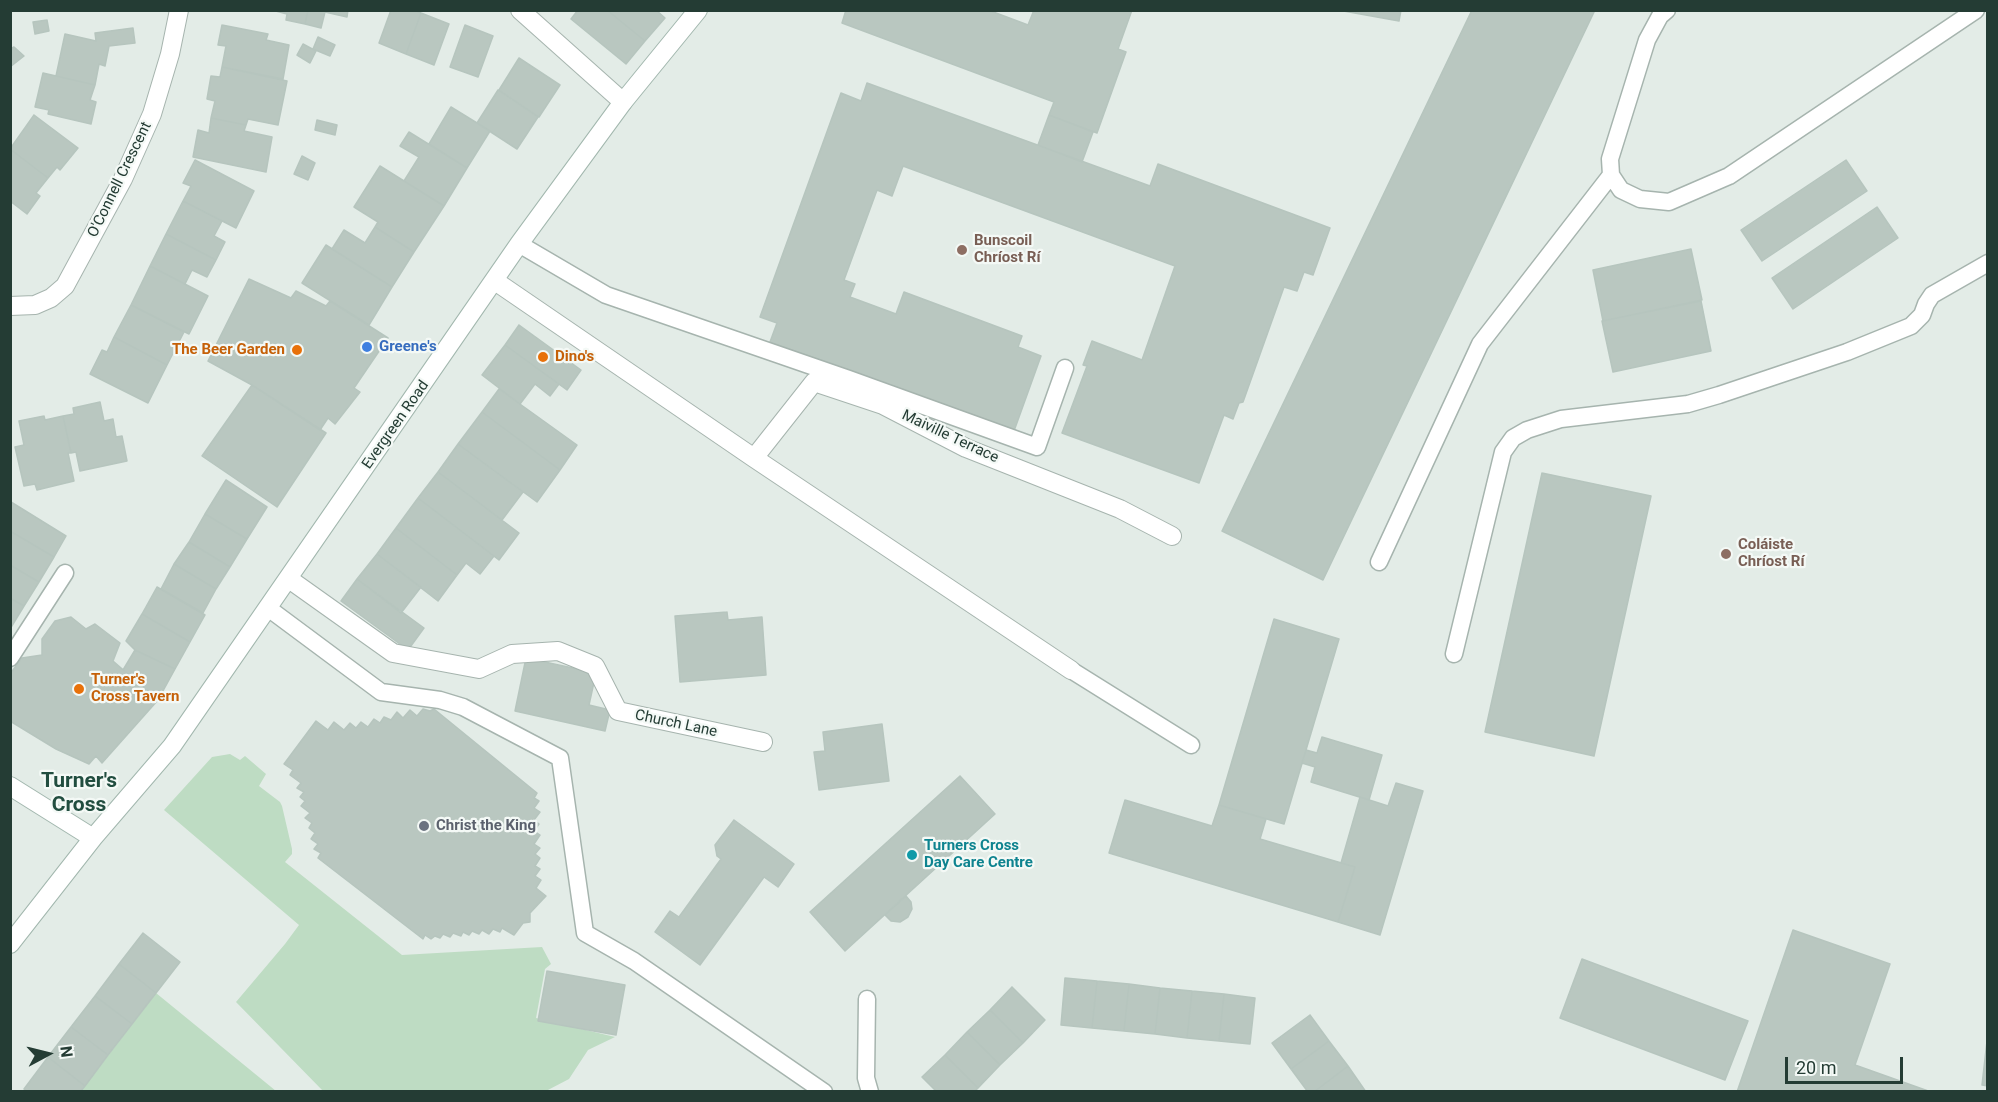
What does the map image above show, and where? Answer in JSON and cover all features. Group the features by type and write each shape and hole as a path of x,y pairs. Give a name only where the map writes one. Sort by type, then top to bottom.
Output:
{"street":[{"name":"O'Connell Crescent","path":"10,306 35,305 51,298 65,286 123,179 152,114 171,54 179,10"},
{"path":"520,10 623,102"},
{"name":"Evergreen Road","path":"10,944 93,838 163,758 519,244 623,102 698,10"},
{"path":"495,281 1071,670"},
{"name":"Maiville Terrace","path":"754,458 814,382 883,405 966,448 1120,509 1172,536"},
{"name":"Church Lane","path":"289,579 393,653 479,669 512,654 558,651 595,666 618,711 763,742"},
{"path":"10,786 93,838"}],"lane":[{"path":"1667,10 1660,16 1647,40 1610,159 1611,175 1621,190 1640,199 1669,202 1729,176 1977,10"},
{"path":"1379,562 1480,344 1611,175"},
{"path":"519,244 606,295 1037,447 1065,368"},
{"path":"1454,654 1503,452 1513,438 1527,430 1561,419 1688,404 1846,352 1911,326 1922,315 1932,295 1988,263"},
{"path":"10,658 65,573"},
{"path":"268,608 381,692 440,700 463,707 560,758 585,933 634,961 824,1092"},
{"path":"1071,670 1191,745"},
{"path":"867,999 866,1078 870,1092"}],"green space":[{"path":"230,754 240,760 245,756 266,774 259,786 280,802 292,849 292,854 285,862 402,955 542,947 551,964 545,969 536,1018 615,1037 588,1050 569,1079 546,1091 323,1091 236,1002 299,925 164,810 212,757"},
{"path":"156,993 276,1091 80,1092"}],"building":[{"path":"272,10 308,10 305,24 286,20 287,14"},
{"path":"308,10 348,10 347,17 325,12 321,28 305,24"},
{"path":"391,10 414,10 421,13 406,54 379,43"},
{"path":"578,10 607,10 645,41 626,64 571,19"},
{"path":"607,10 656,10 665,18 645,41"},
{"path":"846,10 988,10 1028,25 1034,10 1132,10 1118,49 1126,52 1097,133 1049,115 1054,102 842,23"},
{"path":"1338,10 1401,10 1399,21"},
{"path":"1472,10 1595,10 1323,580 1222,531"},
{"path":"421,13 449,24 434,65 406,54"},
{"path":"47,20 49,31 35,34 33,22"},
{"path":"222,25 268,34 266,40 289,45 283,79 222,67 226,46 218,45"},
{"path":"465,25 493,36 478,77 450,67"},
{"path":"133,28 135,43 109,46 105,66 99,64 95,85 56,76 65,34 96,41 95,33"},
{"path":"318,37 335,45 330,56 313,49"},
{"path":"303,44 316,51 310,63 297,55"},
{"path":"14,47 24,56 10,67 10,49"},
{"path":"519,58 560,85 539,117 499,90"},
{"path":"222,67 287,81 278,125 248,119 246,125 211,118 215,101 207,99 211,76 220,77"},
{"path":"43,73 95,85 90,100 96,102 91,124 48,114 49,110 35,107"},
{"path":"867,83 1150,186 1158,164 1330,228 1313,275 1304,272 1297,291 1284,287 1243,402 1239,403 1233,419 1224,415 1199,483 1062,433 1087,366 1083,365 1092,341 1142,360 1175,266 903,166 892,196 877,190 844,280 855,284 850,297 896,314 904,292 1022,336 1018,347 1041,356 1014,431 770,342 777,323 760,317 841,93 861,101"},
{"path":"498,90 538,117 517,149 477,123"},
{"path":"451,107 490,131 467,168 429,144"},
{"path":"34,115 78,148 60,170 57,167 48,178 10,149"},
{"path":"1049,115 1093,132 1082,162 1038,145"},
{"path":"211,118 246,125 244,131 272,137 266,172 193,157 198,130 209,133"},
{"path":"317,120 337,125 335,135 315,130"},
{"path":"409,132 467,168 444,206 404,181 419,157 400,146"},
{"path":"10,149 48,178 36,193 40,196 27,214 10,201"},
{"path":"302,156 315,163 308,180 294,174"},
{"path":"195,160 254,191 236,228 183,201 191,186 183,183"},
{"path":"1846,160 1867,191 1762,261 1741,230"},
{"path":"380,166 444,206 414,252 375,227 378,222 354,207"},
{"path":"183,201 222,221 214,236 225,242 216,260 166,234"},
{"path":"1877,207 1898,238 1793,309 1772,278"},
{"path":"375,227 414,252 392,287 332,249 344,230 365,243"},
{"path":"166,234 216,260 207,277 192,270 185,284 150,266"},
{"path":"326,245 392,287 369,325 302,283"},
{"path":"1691,249 1702,300 1603,321 1593,270"},
{"path":"150,266 208,296 189,334 131,305"},
{"name":"The Beer Garden","path":"249,279 291,298 296,291 326,306 330,301 388,338 354,388 360,392 335,424 328,418 320,430 252,385 208,361"},
{"path":"1701,301 1711,351 1613,372 1602,321"},
{"path":"131,305 184,332 167,365 114,337"},
{"name":"Dino's","path":"519,325 581,370 567,390 505,345"},
{"path":"114,337 167,365 148,403 90,374 102,350 107,352"},
{"path":"505,345 559,384 550,396 535,384 520,404 482,375"},
{"path":"252,385 326,433 277,507 202,456"},
{"path":"499,389 577,445 560,470 482,412"},
{"path":"100,402 104,421 113,419 116,437 122,436 127,461 80,471 76,452 71,453 63,416 74,414 73,408"},
{"path":"482,412 560,470 537,502 458,444"},
{"path":"44,416 45,420 63,416 74,481 37,490 35,484 24,486 15,447 24,445 19,421"},
{"path":"458,444 523,492 502,520 438,472"},
{"path":"438,472 519,533 499,560 418,498"},
{"path":"1542,473 1651,496 1594,756 1485,732"},
{"path":"226,480 267,507 247,539 205,514"},
{"path":"418,498 494,556 480,574 466,563 457,575 396,528"},
{"path":"11,502 66,536 54,557 10,531"},
{"path":"205,514 247,539 230,567 189,542"},
{"path":"396,528 457,575 438,601 377,554"},
{"path":"10,531 54,557 39,582 10,565"},
{"path":"189,542 230,567 216,589 174,564"},
{"path":"377,554 421,587 401,613 357,579"},
{"path":"174,564 216,589 203,613 161,589"},
{"path":"10,565 39,582 24,606 10,598"},
{"path":"357,579 424,628 408,650 341,601"},
{"path":"157,587 205,615 190,642 142,614"},
{"path":"10,598 24,606 10,629"},
{"path":"727,612 728,620 762,617 766,675 680,682 675,616"},
{"path":"142,614 190,642 175,669 135,650 126,641"},
{"name":"Turner's Cross Tavern","path":"71,617 86,629 95,624 120,643 113,661 158,700 102,763 96,756 89,764 56,749 10,721 10,691 12,688 10,674 22,658 42,655 42,639 55,621"},
{"path":"1274,619 1339,639 1284,824 1219,805"},
{"path":"135,650 175,669 158,700 123,670"},
{"path":"526,658 596,673 589,705 610,710 605,731 515,711"},
{"name":"Christ the King","path":"423,709 430,711 434,709 537,793 534,798 539,801 534,808 540,812 534,820 539,824 534,831 540,835 534,844 540,848 535,854 540,858 535,866 540,869 535,876 541,880 536,888 546,896 530,913 530,922 523,923 514,935 502,928 500,932 493,929 489,934 482,930 479,934 472,931 469,935 463,932 461,936 453,933 450,937 443,934 440,938 435,936 431,939 425,935 423,939 318,858 321,853 314,849 318,844 311,839 315,833 309,828 312,823 305,818 310,813 301,806 305,801 300,797 304,792 297,788 301,783 290,775 293,770 284,764 316,721 328,730 334,722 344,730 350,723 356,728 361,722 368,727 374,719 380,723 384,717 391,720 397,712 403,718 410,710 417,716"},
{"path":"882,724 889,781 819,790 814,752 825,751 823,732"},
{"path":"1322,737 1382,755 1369,800 1311,782 1315,767 1302,763 1306,750 1317,753"},
{"name":"Turners Cross Day Care Centre","path":"960,776 995,814 845,951 810,912"},
{"path":"1396,783 1423,791 1380,935 1338,922 1355,867 1341,863 1360,797 1388,806"},
{"path":"1125,800 1212,826 1219,805 1266,819 1260,839 1355,867 1338,922 1109,853"},
{"path":"734,820 794,864 778,887 764,877 700,965 655,932 670,911 679,917 721,859 717,856 715,845"},
{"path":"906,896 911,902 912,909 908,917 900,922 891,921 885,915"},
{"path":"1793,930 1890,964 1855,1065 1931,1092 1737,1092"},
{"path":"143,933 180,962 156,993 119,964"},
{"path":"1582,959 1748,1021 1725,1080 1560,1018"},
{"path":"119,964 156,993 132,1024 95,996"},
{"path":"547,971 625,985 616,1035 538,1021"},
{"path":"1065,978 1097,981 1092,1028 1061,1025"},
{"path":"1097,981 1129,984 1124,1031 1092,1028"},
{"path":"1129,984 1160,988 1155,1034 1124,1031"},
{"path":"1012,987 1045,1020 1023,1043 990,1010"},
{"path":"1160,988 1192,991 1187,1038 1155,1034"},
{"path":"1192,991 1224,994 1219,1041 1187,1038"},
{"path":"1224,994 1255,998 1250,1044 1219,1041"},
{"path":"95,996 132,1024 108,1055 71,1027"},
{"path":"990,1010 1023,1043 1000,1065 967,1032"},
{"path":"1310,1015 1329,1041 1291,1069 1272,1043"},
{"path":"71,1027 108,1055 85,1086 48,1057"},
{"path":"967,1032 1000,1065 978,1088 945,1055"},
{"path":"1329,1041 1348,1066 1314,1092 1308,1092 1291,1069"},
{"path":"1988,1041 1988,1086 1982,1085"},
{"path":"945,1055 978,1088 974,1092 937,1092 922,1077"},
{"path":"48,1057 85,1086 80,1092 27,1092 24,1089"},
{"path":"1348,1066 1366,1092 1314,1092"}],"place":[{"name":"Bunscoil Chríost Rí","path":"962,250"},
{"name":"Greene's","path":"367,347"},
{"name":"The Beer Garden","path":"297,350"},
{"name":"Dino's","path":"543,357"},
{"name":"Coláiste Chríost Rí","path":"1726,554"},
{"name":"Turner's Cross Tavern","path":"79,689"},
{"name":"Christ the King","path":"424,826"},
{"name":"Turners Cross Day Care Centre","path":"912,855"}],"district":[{"name":"Turner's Cross","path":"79,794"}]}
